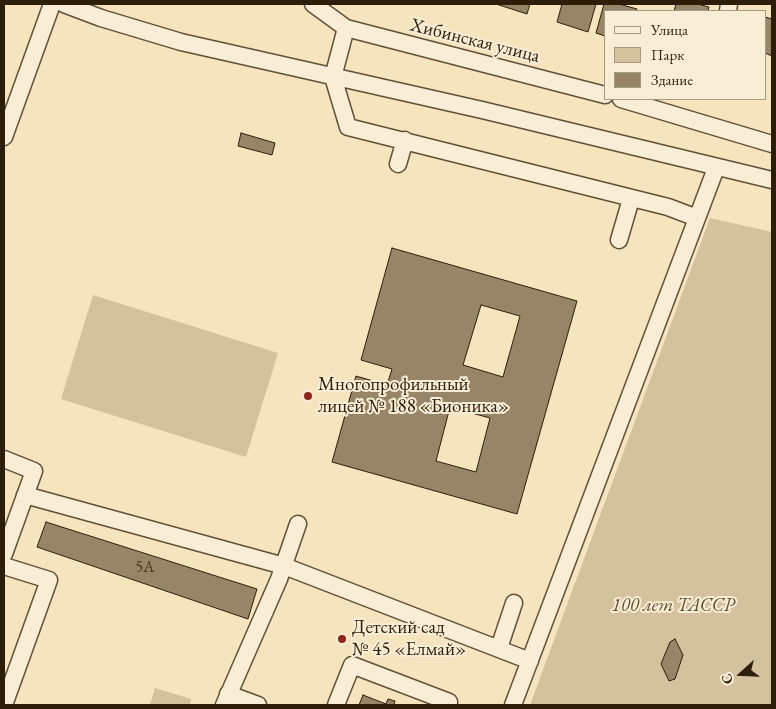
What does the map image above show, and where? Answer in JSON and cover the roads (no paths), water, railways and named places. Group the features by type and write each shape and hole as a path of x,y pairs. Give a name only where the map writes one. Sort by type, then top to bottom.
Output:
{"street":[{"path":"4,136 52,4"},
{"path":"64,4 101,18 181,42 482,110 772,180"},
{"name":"Хибинская улица","path":"313,4 346,28 604,94"},
{"path":"346,28 333,77 348,127 668,207 697,218"},
{"path":"634,100 646,101 772,144"},
{"path":"398,164 405,140"},
{"path":"514,705 716,168"},
{"path":"619,240 631,199"},
{"path":"4,459 34,471 4,554"},
{"path":"25,495 284,566 530,661"},
{"path":"258,705 226,700 284,566 298,524"},
{"path":"4,566 49,580 4,705"},
{"path":"499,648 514,603"},
{"path":"336,705 352,665 449,702 448,705"}],"place":[{"name":"Многопрофильный лицей № 188 «Бионика»","path":"308,396"},
{"name":"Детский сад № 45 «Елмай»","path":"342,639"}],"park label":[{"name":"100 лет ТАССР","path":"673,606"}]}
